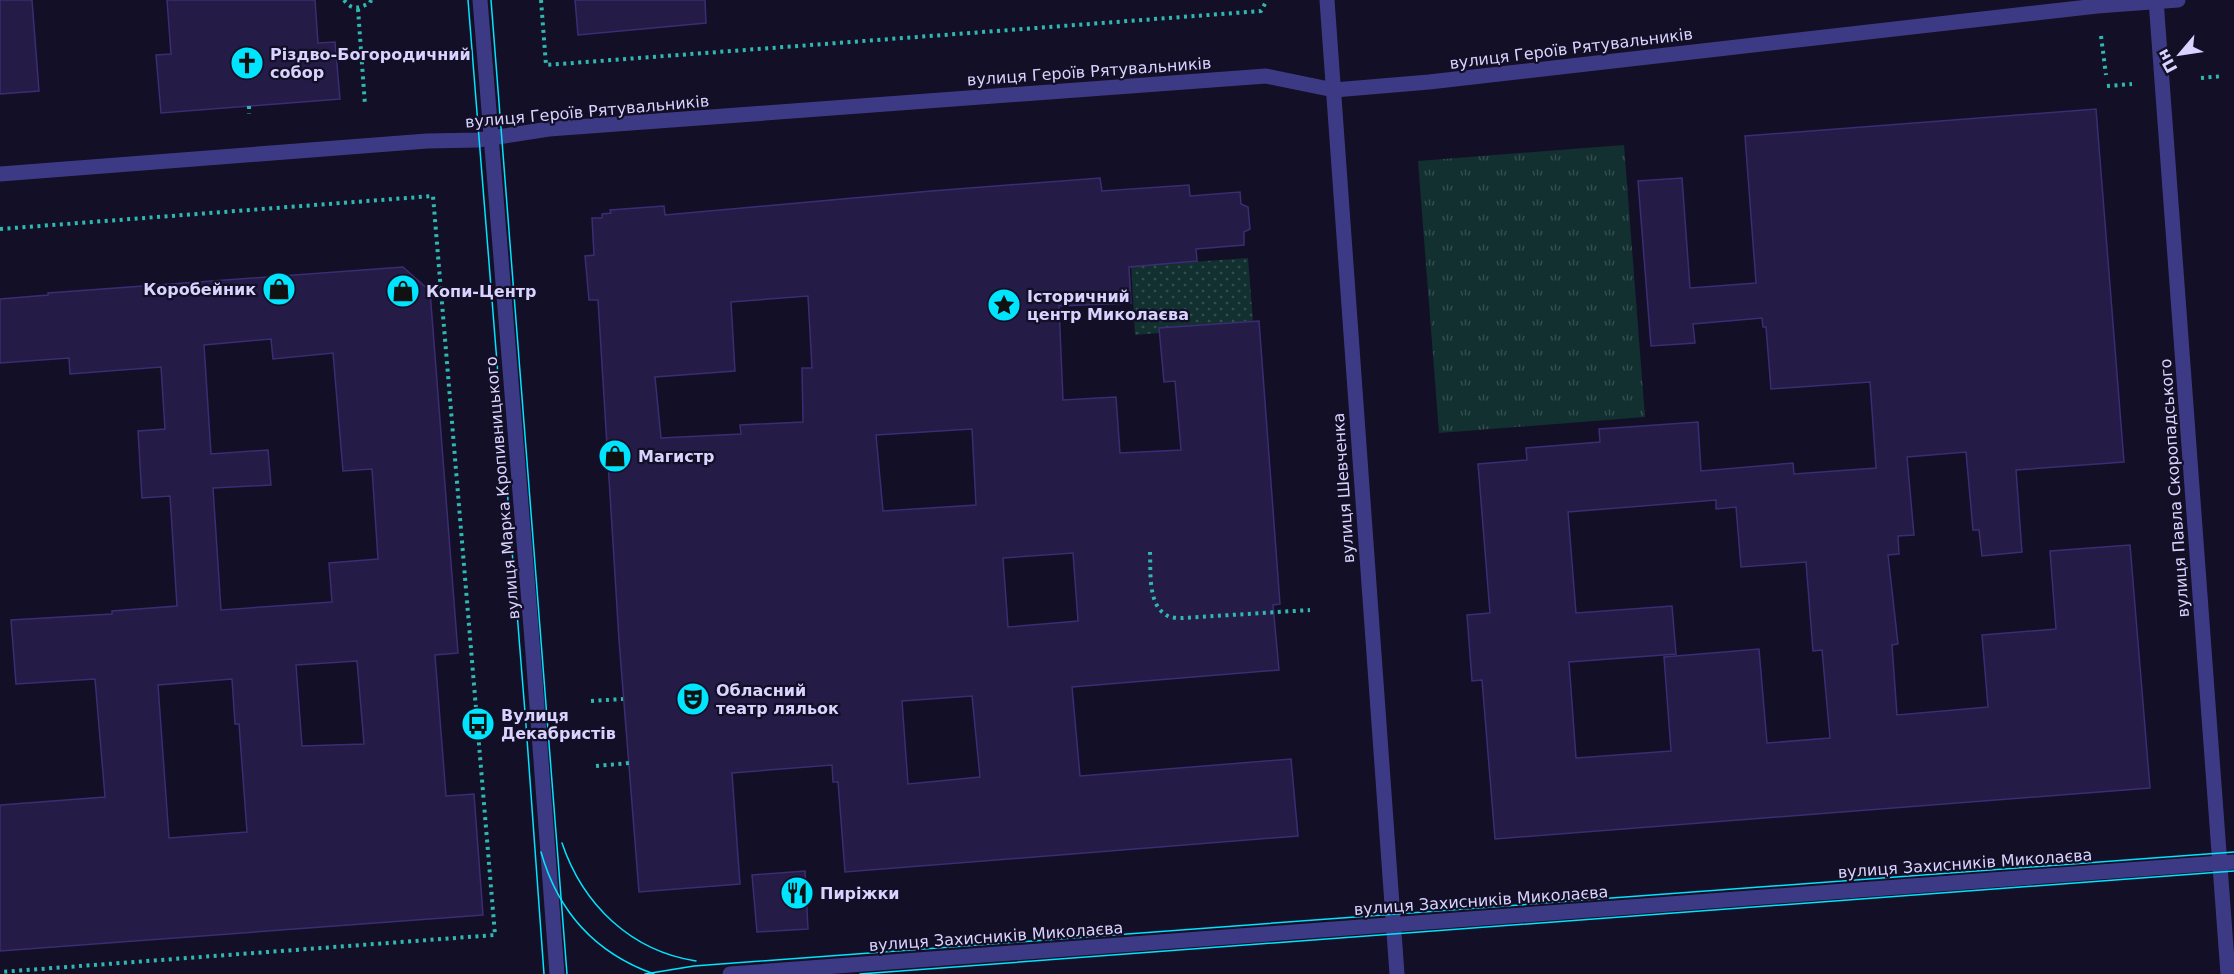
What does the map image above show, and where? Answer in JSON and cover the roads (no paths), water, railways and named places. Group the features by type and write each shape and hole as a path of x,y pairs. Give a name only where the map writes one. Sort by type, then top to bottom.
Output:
{"street":[{"name":"вулиця Марка Кропивницького","path":"480,0 557,974"},
{"name":"вулиця Шевченка","path":"1327,0 1397,974"},
{"name":"вулиця Героїв Рятувальників","path":"0,174 427,141 490,139 501,135 549,129 1266,76 1334,90 1429,82 2097,6 2178,0"},
{"name":"вулиця Павла Скоропадського","path":"2156,1 2227,863 2228,974"},
{"name":"вулиця Захисників Миколаєва","path":"730,974 2227,863"}],"tram line":[{"path":"468,0 544,974"},
{"path":"491,0 567,974"},
{"path":"562,843 583,886 612,922 651,947 672,956 696,961"},
{"path":"541,852 548,874 558,893 582,928 614,955 654,974"},
{"path":"645,974 694,966 2234,852"},
{"path":"860,974 2234,871"}],"place":[{"name":"Різдво-Богородичний собор","path":"247,63"},
{"name":"Коробейник","path":"279,289"},
{"name":"Копи-Центр","path":"403,291"},
{"name":"Історичний центр Миколаєва","path":"1004,305"},
{"name":"Магистр","path":"615,456"},
{"name":"Обласний театр ляльок","path":"693,699"},
{"name":"Вулиця Декабристів","path":"478,724"},
{"name":"Пиріжки","path":"797,893"}]}
